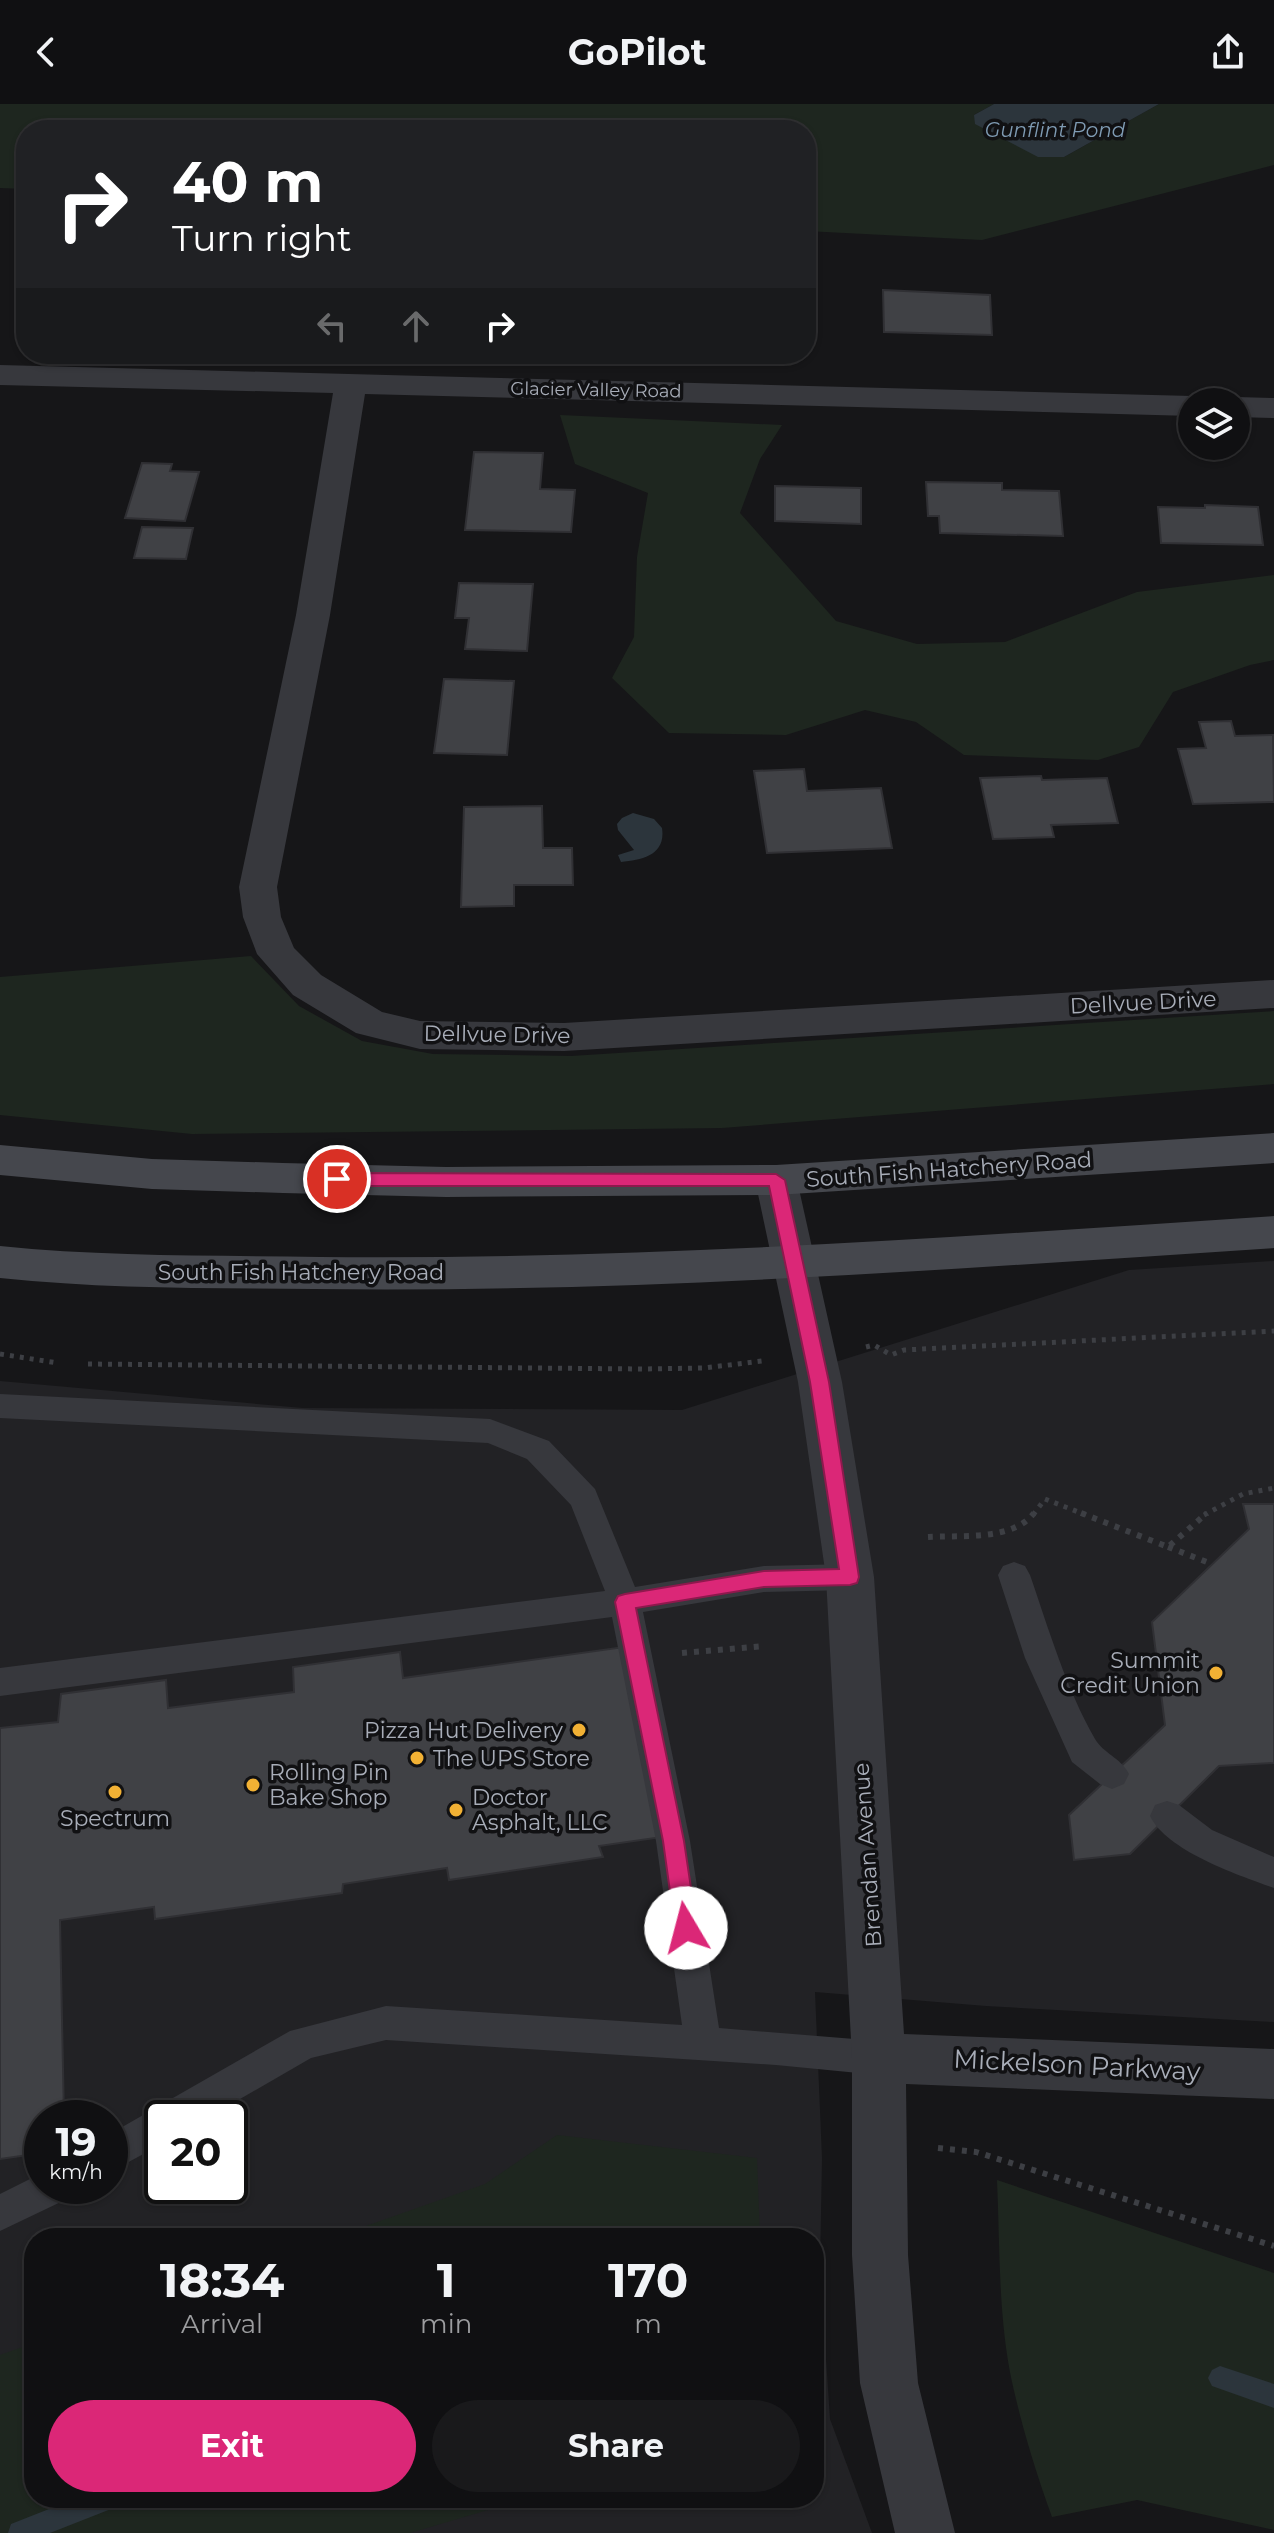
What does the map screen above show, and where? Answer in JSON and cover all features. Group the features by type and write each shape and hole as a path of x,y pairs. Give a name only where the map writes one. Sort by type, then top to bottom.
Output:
{"main road":[{"name":"South Fish Hatchery Road","path":"0,1160 152,1174 283,1178 446,1182 776,1180 1274,1148"},
{"name":"South Fish Hatchery Road","path":"0,1262 78,1270 371,1274 794,1264 1274,1232"}],"street":[{"name":"Glacier Valley Road","path":"0,375 1178,406"},
{"name":"Dellvue Drive","path":"351,383 313,615 258,887 262,917 277,954 307,985 370,1023 420,1035 564,1037 1274,994"},
{"path":"1250,407 1274,408"},
{"name":"Brendan Avenue","path":"776,1180 820,1382 850,1577 879,2058 880,2255 889,2383 925,2533"},
{"name":"Mickelson Parkway","path":"879,2058 1274,2074"}],"lane":[{"path":"0,1406 490,1431 538,1450 584,1498 625,1602 673,1841 703,2043"},
{"path":"1014,1575 1042,1658 1084,1752 1112,1774"},
{"path":"0,1682 625,1602 764,1579 850,1577"},
{"path":"1167,1816 1200,1841 1274,1873"},
{"path":"204,2100 303,2043 386,2023 703,2043 879,2058"},
{"path":"0,2213 24,2201"}],"path":[{"path":"891,1355 904,1350 1274,1331"},
{"path":"0,1354 66,1364"},
{"path":"81,1364 643,1369 713,1365"},
{"path":"1168,1547 1197,1518 1229,1498 1274,1488"},
{"path":"928,1537 1001,1532 1028,1521 1045,1499 1212,1564"},
{"path":"976,2152 1274,2246"}],"shaded area":[{"path":"0,104 994,104 974,115 1064,157 1159,104 1274,104 1274,165 982,240 816,232 816,120 16,120 16,189 0,188"},
{"path":"560,415 782,425 760,459 740,513 836,621 917,644 1005,642 1137,592 1274,575 1274,660 1250,665 1173,692 1139,747 1098,760 964,755 916,722 865,710 786,735 669,733 612,678 634,637 637,557 648,493 575,464"},
{"path":"251,956 299,1006 362,1041 433,1054 571,1056 1274,1011 1274,1084 722,1128 192,1134 0,1115 0,977"},
{"path":"1274,1261 1274,2022 986,2006 815,1992 822,2158 821,2228 24,2228 24,2508 824,2508 824,2328 830,2419 872,2533 0,2533 0,1381 303,1408 682,1410 1129,1270"},
{"path":"557,2135 757,2158 760,2228 360,2228 485,2184"},
{"path":"997,2180 1274,2273 1274,2530 1137,2500 1052,2517 1025,2433 1007,2357 1000,2281"},
{"path":"24,2347 24,2508 495,2508 410,2533 0,2533 0,2355"}],"water":[{"name":"Gunflint Pond","path":"994,104 1159,104 1064,157 1038,157 975,124 974,115"},
{"path":"633,813 654,819 662,828 662,837 657,850 651,854 621,862 618,855 634,850 618,830 617,824"}],"building":[{"path":"883,290 990,295 992,335 884,332"},
{"path":"474,452 543,453 540,489 575,490 571,532 465,530"},
{"path":"142,463 172,464 170,471 199,472 185,521 125,518"},
{"path":"926,482 1002,483 1002,490 1059,491 1063,536 940,533 939,516 928,516"},
{"path":"775,486 861,488 861,524 775,521"},
{"path":"1205,505 1258,507 1263,545 1161,543 1158,507 1205,508"},
{"path":"142,527 193,528 186,559 134,558"},
{"path":"459,583 533,584 527,651 465,649 469,618 455,618"},
{"path":"444,679 514,681 507,755 434,753"},
{"path":"1231,721 1235,736 1273,735 1274,802 1193,804 1178,749 1206,748 1199,722"},
{"path":"804,769 807,791 881,788 892,848 767,853 754,771"},
{"path":"1041,776 1042,780 1107,778 1118,823 1051,825 1054,837 993,839 980,778"},
{"path":"542,806 543,848 572,848 573,885 514,885 514,906 461,907 464,807"},
{"name":"Summit Credit Union","path":"1243,1504 1274,1504 1274,1763 1219,1766 1130,1854 1074,1860 1069,1815 1165,1725 1152,1622 1249,1529"},
{"path":"631,1646 669,1836 599,1846 603,1857 449,1880 447,1868 343,1884 342,1893 155,1919 154,1907 60,1920 64,2100 24,2100 24,2156 0,2159 0,1728 58,1722 61,1694 166,1680 168,1708 294,1692 293,1667 400,1652 403,1678"}],"waterway":[{"path":"1220,2378 1274,2396"},
{"path":"20,2533 82,2508"}],"place":[{"name":"Summit Credit Union","path":"1216,1673"},
{"name":"Pizza Hut Delivery","path":"579,1730"},
{"name":"The UPS Store","path":"417,1758"},
{"name":"Rolling Pin Bake Shop","path":"253,1785"},
{"name":"Spectrum","path":"115,1792"},
{"name":"Doctor Asphalt, LLC","path":"456,1810"}],"route":[{"path":"337,1179 446,1182 776,1180 820,1382 850,1577 764,1579 625,1602 673,1841 686,1928"}]}
